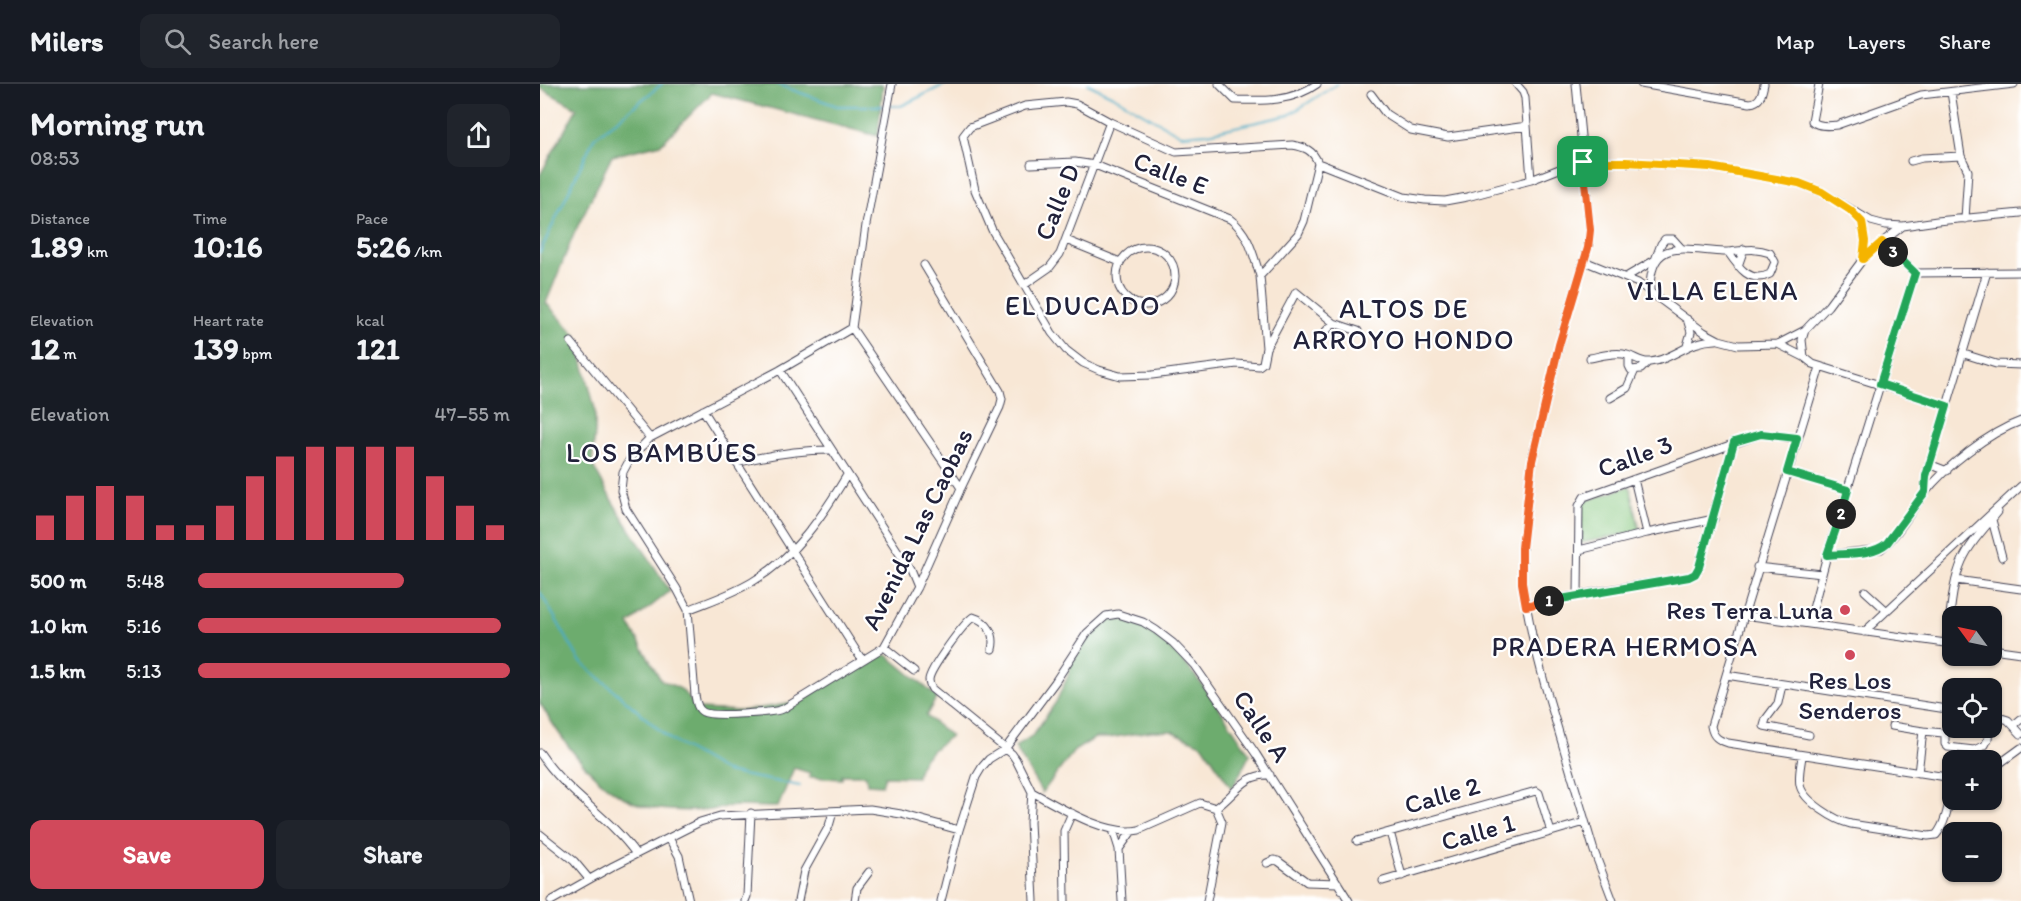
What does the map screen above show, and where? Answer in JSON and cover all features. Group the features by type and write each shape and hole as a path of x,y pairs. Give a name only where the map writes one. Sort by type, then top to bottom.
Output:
{"street":[{"path":"892,84 866,225 852,328 961,488"},
{"path":"1218,84 1234,100 1280,100 1308,90 1317,84"},
{"path":"1516,84 1525,98 1531,180"},
{"path":"1576,84 1590,230 1588,248 1559,345 1532,461 1522,548 1522,583 1539,664 1594,851 1613,901"},
{"path":"1641,84 1750,103 1760,98 1764,84"},
{"path":"1819,84 1812,117 1813,122 1822,125 1838,125 1921,95 2014,84"},
{"path":"1951,92 1961,156 1968,171 1965,219"},
{"path":"1371,94 1386,114 1412,130 1448,137 1527,126"},
{"path":"1358,331 1334,323 1296,292 1266,348 1263,363 1259,366 1236,363 1152,375 1120,376 1083,363 1066,350 1052,333 992,230 975,190 963,140 964,132 970,127 1025,106 1066,102 1077,104 1176,152 1292,145 1310,150 1318,163 1404,196 1425,200 1445,201 1467,197 1531,180 1558,168 1583,162 1626,162 1710,167 1780,178 1822,192 1871,221 1886,225 1903,226 2021,213"},
{"name":"Calle D","path":"1024,285 1050,267 1060,254 1110,122"},
{"path":"1911,161 1922,158 1961,156"},
{"name":"Calle E","path":"1031,164 1075,162 1095,165 1230,219 1238,225 1249,241 1260,276 1266,348"},
{"path":"1260,276 1298,234 1304,221 1318,163"},
{"path":"1850,210 1862,222 1865,241 1863,259"},
{"path":"1629,356 1629,366 1631,370 1635,370 1703,340 1719,340 1738,345 1778,344 1805,330 1845,284 1863,259 1903,226"},
{"path":"1650,290 1650,273 1661,244 1665,239 1673,239 1682,249"},
{"path":"1066,240 1120,262"},
{"path":"1882,242 1915,273 2021,272"},
{"path":"1141,247 1158,249 1166,253 1174,268 1175,277 1170,293 1163,299 1147,305 1130,301 1124,295 1117,279 1120,262 1133,250 1141,247"},
{"path":"1738,266 1744,249"},
{"path":"1626,277 1671,250 1728,252 1759,249 1770,253 1775,262 1770,274 1763,278 1753,278 1738,266 1728,252"},
{"path":"1584,261 1626,277 1650,290 1719,340"},
{"name":"Avenida Las Caobas","path":"852,328 780,370 650,438 631,457 624,472 621,490 626,509 688,610 695,695 699,708 704,713 778,711 884,647 918,587 1002,399 1000,391 924,265"},
{"path":"1925,492 1929,464 1988,272"},
{"path":"1809,624 1827,555 1915,273"},
{"path":"1687,319 1691,332 1687,346"},
{"path":"1319,338 1334,323"},
{"path":"1804,357 1802,340 1805,330"},
{"path":"571,342 650,438"},
{"path":"1778,344 1820,367 1947,406"},
{"path":"1590,358 1626,354 1647,363"},
{"path":"1964,354 1996,364 2021,365"},
{"path":"1820,367 1757,567 1711,726 1713,735 1718,740 1728,743 1942,776"},
{"path":"780,370 910,570 918,587"},
{"path":"1610,398 1628,388 1635,370"},
{"path":"703,410 862,660"},
{"path":"1827,555 1881,549 1925,492 1947,471 1966,454 2010,425 2021,421"},
{"name":"Calle 3","path":"1578,595 1579,506 1580,500 1584,497 1761,434 1797,438"},
{"path":"1526,606 1689,577 1695,574 1699,567 1734,442"},
{"path":"736,463 777,454 830,450"},
{"path":"1929,464 1947,471"},
{"path":"1787,472 1848,490"},
{"path":"688,610 734,592 775,566 808,535 847,476"},
{"path":"1634,479 1647,533"},
{"path":"1864,632 2021,486"},
{"path":"1953,606 1956,580 1967,552 2013,494 2021,490"},
{"path":"1579,550 1713,519"},
{"path":"1992,520 2002,557"},
{"path":"1757,567 1822,574"},
{"path":"910,570 926,568"},
{"path":"1956,580 2021,588"},
{"path":"1865,591 1887,611"},
{"name":"Calle A","path":"1005,749 1055,682 1087,633 1106,616 1118,614 1129,616 1156,630 1173,643 1194,665 1270,775 1349,901"},
{"path":"1744,615 1942,642"},
{"path":"992,649 994,642 988,627 973,617 958,633 929,679 932,689 1016,760 1032,792 1030,822 1034,901"},
{"path":"884,647 914,671"},
{"path":"2002,650 2021,653"},
{"path":"1726,675 1942,708"},
{"path":"1782,685 1778,703 1766,719 1764,726 1809,735"},
{"path":"2002,718 2014,725 2021,734"},
{"path":"2014,725 2021,719"},
{"path":"1892,726 1942,733"},
{"path":"1918,773 1923,730"},
{"path":"1945,738 1948,747 1974,750 1985,745 1988,738"},
{"path":"2002,762 2021,748"},
{"path":"941,901 959,830 976,777 989,759 1005,749"},
{"path":"540,753 574,794 620,835 636,854"},
{"path":"1802,756 1799,780 1803,793 1831,817 1851,824 1928,836 1936,835 1939,831 1946,810"},
{"path":"1216,808 1250,778 1257,774 1270,775"},
{"path":"1032,792 1072,813 1113,830 1132,831 1200,803 1216,808 1222,822 1207,901"},
{"name":"Calle 2","path":"1357,841 1538,792 1551,832"},
{"path":"551,901 669,837 700,822 720,816 870,809 901,814 959,830"},
{"path":"798,901 804,871 829,826 833,812"},
{"path":"745,901 752,813"},
{"path":"1065,901 1064,831 1072,813"},
{"name":"Calle 1","path":"1383,881 1585,822"},
{"path":"1113,830 1119,849 1122,901"},
{"path":"1119,849 1132,831"},
{"path":"1390,832 1402,876"},
{"path":"540,834 574,861 588,879"},
{"path":"669,837 679,856 689,901"},
{"path":"1267,863 1278,861 1310,883 1338,883"},
{"path":"855,901 857,888 869,872"}],"green space":[{"path":"540,84 883,85 878,136 712,93 661,144 612,156 574,234 546,303 576,335 595,409 592,464 614,504 670,591 629,624 661,680 681,689 698,709 740,711 794,703 876,656 887,655 937,697 926,716 951,736 924,759 917,777 885,776 882,785 867,784 866,775 842,775 842,779 809,777 810,773 794,768 778,807 732,806 698,811 659,809 621,796 604,784 574,754 540,703 540,175 577,108 540,88"},
{"path":"1630,486 1640,531 1581,543 1581,508 1586,501"},
{"path":"1111,620 1129,621 1148,630 1182,660 1212,698 1250,754 1232,789 1203,745 1171,731 1151,731 1095,738 1074,751 1042,793 1015,747 1033,735 1056,702 1068,676 1072,660 1092,633"}],"waterway":[{"path":"540,252 594,138 662,84"},
{"path":"776,84 837,106 901,106 946,84"},
{"path":"1088,84 1181,135 1208,133 1289,115 1337,84"},
{"path":"540,592 580,661 671,740 726,772 800,786"}],"place":[{"name":"Res Terra Luna","path":"1845,610"},
{"name":"Res Los Senderos","path":"1850,655"}],"district":[{"name":"VILLA ELENA","path":"1713,290"},
{"name":"EL DUCADO","path":"1083,305"},
{"name":"ALTOS DE ARROYO HONDO","path":"1404,324"},
{"name":"LOS BAMBÚES","path":"662,452"},
{"name":"PRADERA HERMOSA","path":"1625,646"}],"route":[{"path":"1583,162 1710,167 1799,183 1822,192 1850,210 1862,222 1865,241 1863,259 1882,242 1915,273 1880,384 1947,406 1926,476 1925,492 1881,549 1827,555 1848,490 1787,472 1797,438 1761,434 1734,442 1699,567 1695,574 1689,577 1526,606 1522,583 1522,548 1532,461 1559,345 1588,248 1590,230 1583,162"}]}
